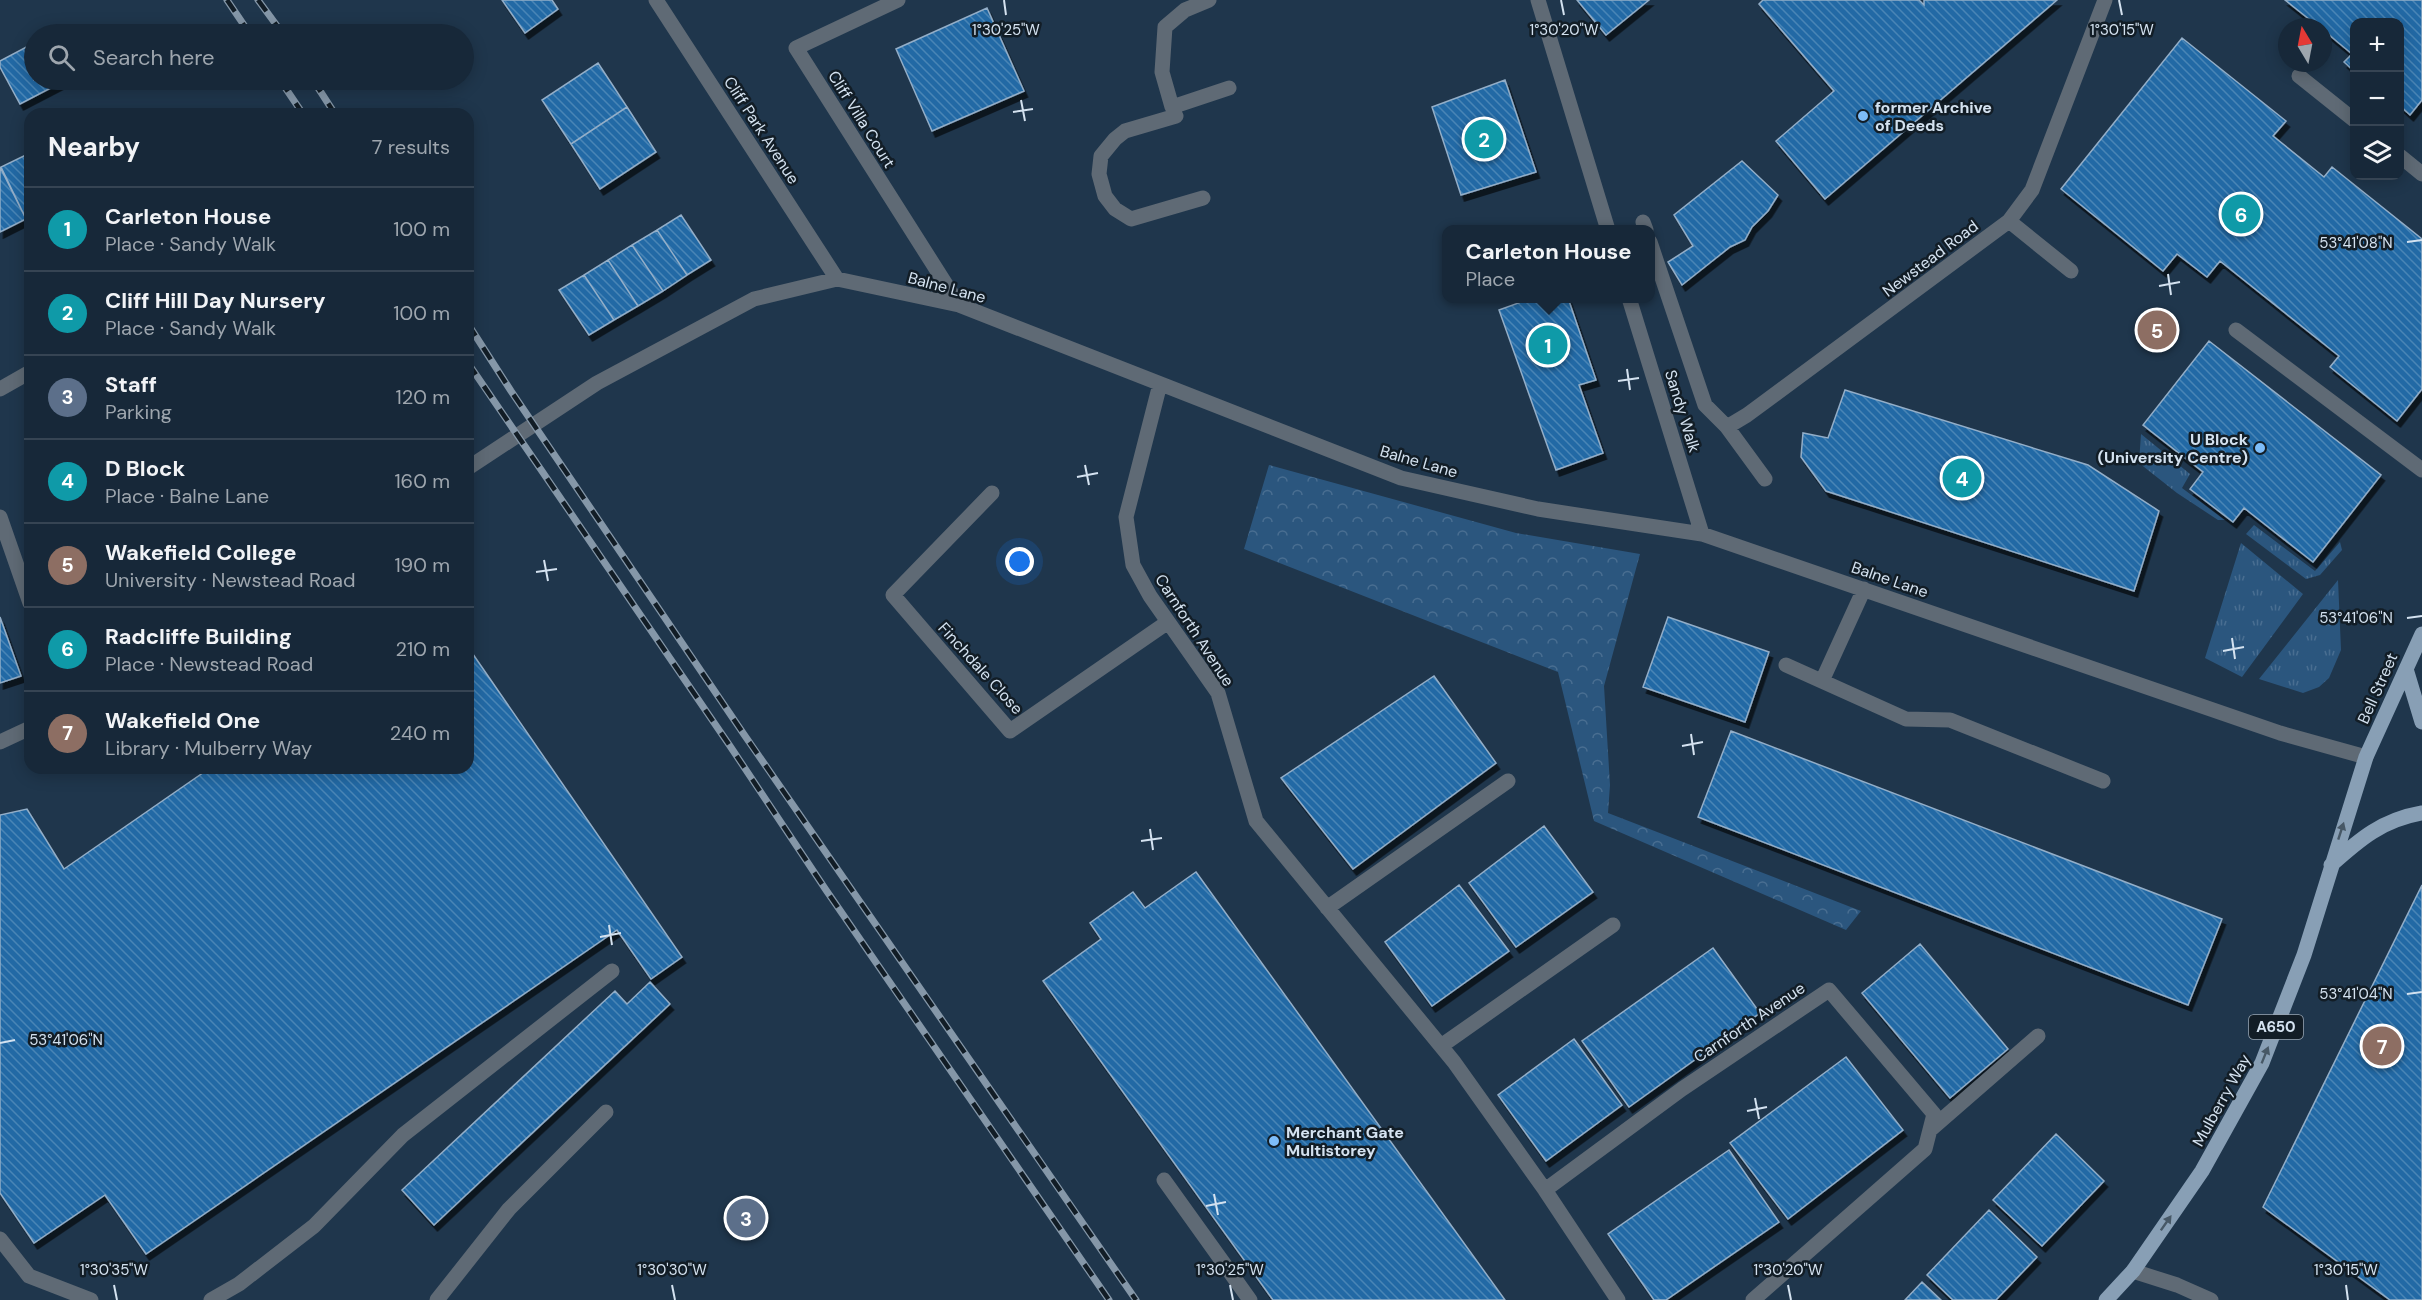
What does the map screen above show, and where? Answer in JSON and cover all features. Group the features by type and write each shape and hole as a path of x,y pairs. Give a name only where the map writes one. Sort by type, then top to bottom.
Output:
{"main road":[{"name":"Bell Street","path":"2366,757 2422,634"},
{"path":"2406,669 2422,722"},
{"name":"Mulberry Way","path":"2106,1300 2133,1271 2202,1171 2262,1063 2304,955 2366,757"},
{"path":"2331,865 2364,835 2390,822 2422,813"}],"street":[{"name":"Cliff Park Avenue","path":"656,0 837,279"},
{"name":"Cliff Villa Court","path":"898,0 796,48 959,305"},
{"path":"1209,0 1185,10 1165,27 1162,72 1172,107 1229,88"},
{"path":"1537,0 1606,225"},
{"name":"Newstead Road","path":"1727,427 1860,333 2009,221 2032,190 2105,0"},
{"path":"2299,76 2350,116"},
{"path":"1176,116 1125,131 1115,139 1101,156 1099,174 1105,196 1115,209 1131,219 1203,198"},
{"path":"2404,159 2422,174"},
{"path":"2009,221 2071,272"},
{"path":"1655,257 1705,405 1727,427 1765,479"},
{"name":"Balne Lane","path":"474,464 597,383 754,299 837,279 959,305 1401,478 1539,509 1701,534 2280,733 2366,757"},
{"name":"Sandy Walk","path":"1631,303 1701,534"},
{"path":"2236,330 2422,470"},
{"path":"0,389 24,375"},
{"name":"Carnforth Avenue","path":"1160,384 1126,517 1133,565 1150,596 1218,693 1256,821 1441,1046 1545,1190 1617,1300"},
{"name":"Finchdale Close","path":"992,493 893,595 1010,731 1168,622"},
{"path":"0,518 24,586"},
{"path":"1822,681 1864,589"},
{"path":"1786,665 1906,719 1950,720 2103,781"},
{"path":"0,742 24,731"},
{"path":"1327,908 1508,782"},
{"path":"1441,1046 1613,926"},
{"path":"211,1300 239,1284 314,1226 403,1135 612,971"},
{"name":"Carnforth Avenue","path":"1545,1190 1682,1089 1829,990 1934,1114 1930,1130"},
{"path":"1753,1300 1925,1149 1930,1130 2038,1036"},
{"path":"437,1300 509,1209 606,1112"},
{"path":"1164,1180 1251,1300"},
{"path":"0,1239 29,1276 91,1300"},
{"path":"2133,1271 2206,1296 2211,1300"}],"green space":[{"path":"2141,434 2190,474 2182,488 2225,520 2218,520 2177,493 2139,463"},
{"path":"1269,465 1516,533 1640,554 1604,686 1610,785 1608,813 1861,911 1846,930 1594,821 1558,672 1244,549"},
{"path":"2254,525 2315,571 2340,542 2342,550 2320,575 2306,579 2246,534"},
{"path":"2241,543 2303,594 2242,677 2205,658"},
{"path":"2338,580 2341,650 2329,678 2319,687 2303,693 2259,679"}],"building":[{"path":"502,0 552,0 558,9 525,33"},
{"path":"1577,0 1649,0 1606,35"},
{"name":"former Archive of Deeds","path":"1763,0 1919,0 1924,5 1924,0 2057,0 1825,199 1776,141 1834,91 1759,4"},
{"path":"2285,0 2422,0 2422,100 2410,115 2404,110 2404,18 2350,18 2350,52 2332,37 2332,18 2308,18"},
{"path":"987,8 1024,91 932,131 896,49"},
{"path":"2182,38 2286,121 2273,136 2324,177 2332,167 2422,239 2422,389 2397,421 2330,367 2339,356 2220,261 2207,277 2177,254 2163,271 2061,189"},
{"path":"24,48 24,90 47,90 20,104 0,67 0,61"},
{"path":"2350,56 2350,67 2344,62"},
{"path":"598,63 627,107 571,144 542,100"},
{"path":"1505,80 1536,172 1461,195 1432,107"},
{"path":"627,107 656,152 600,189 571,144"},
{"path":"24,156 24,215 1,167"},
{"path":"1742,161 1778,195 1768,211 1752,227 1745,240 1730,247 1682,285 1668,262 1693,246 1674,215"},
{"path":"0,167 24,215 24,220 0,232"},
{"path":"681,215 711,260 687,275 657,230"},
{"path":"657,230 687,275 663,291 632,245"},
{"path":"632,245 663,291 638,306 608,260"},
{"path":"608,260 638,306 614,320 584,275"},
{"path":"584,275 614,320 589,335 559,290"},
{"path":"1518,303 1570,303 1596,380 1579,385 1603,453 1556,470 1499,310"},
{"name":"U Block (University Centre)","path":"2209,341 2381,475 2313,562 2244,508 2233,522 2190,489 2203,472 2143,425"},
{"path":"1845,390 2088,465 2159,511 2134,591 1826,491 1801,457 1803,433 1828,438"},
{"path":"0,617 21,676 0,683"},
{"path":"1668,617 1769,652 1745,722 1643,687"},
{"path":"474,656 682,957 651,979 617,930 146,1254 105,1195 34,1243 0,1193 0,815 27,809 64,869 201,774 474,774"},
{"path":"1434,676 1496,763 1353,869 1281,778"},
{"path":"1731,731 2222,919 2188,1005 1698,817"},
{"path":"1544,826 1593,892 1516,947 1469,883"},
{"name":"Merchant Gate Multistorey","path":"1196,872 1505,1300 1273,1300 1043,981 1101,939 1090,923 1133,892 1145,908"},
{"path":"1459,885 1509,951 1432,1006 1385,942"},
{"path":"2422,885 2422,1300 2390,1300 2263,1207"},
{"path":"1920,944 2008,1049 1950,1098 1862,993"},
{"path":"1713,948 1760,1013 1629,1107 1582,1041"},
{"path":"650,982 670,1004 434,1225 402,1190 615,991 627,1004"},
{"path":"1574,1039 1622,1105 1546,1161 1498,1095"},
{"path":"1846,1057 1903,1130 1788,1219 1730,1143"},
{"path":"2056,1134 2104,1181 2042,1246 1993,1200"},
{"path":"1729,1150 1779,1222 1666,1300 1654,1300 1608,1234"},
{"path":"1989,1210 2037,1257 1996,1300 1953,1300 1927,1275"},
{"path":"1922,1282 1941,1300 1905,1300"}],"railway":[{"path":"227,0 243,24"},
{"path":"258,0 276,24"},
{"path":"287,90 299,108"},
{"path":"319,90 331,108"},
{"path":"474,333 743,733 1136,1300"},
{"path":"474,372 826,890 1109,1300"}],"place":[{"name":"former Archive of Deeds","path":"1863,116"},
{"name":"Cliff Hill Day Nursery","path":"1484,139"},
{"name":"Radcliffe Building","path":"2241,214"},
{"name":"Wakefield College","path":"2157,330"},
{"name":"Carleton House","path":"1548,345"},
{"name":"U Block (University Centre)","path":"2260,448"},
{"name":"D Block","path":"1962,478"},
{"name":"Wakefield One","path":"2382,1046"},
{"name":"Merchant Gate Multistorey","path":"1274,1141"},
{"name":"Staff","path":"746,1218"}]}
